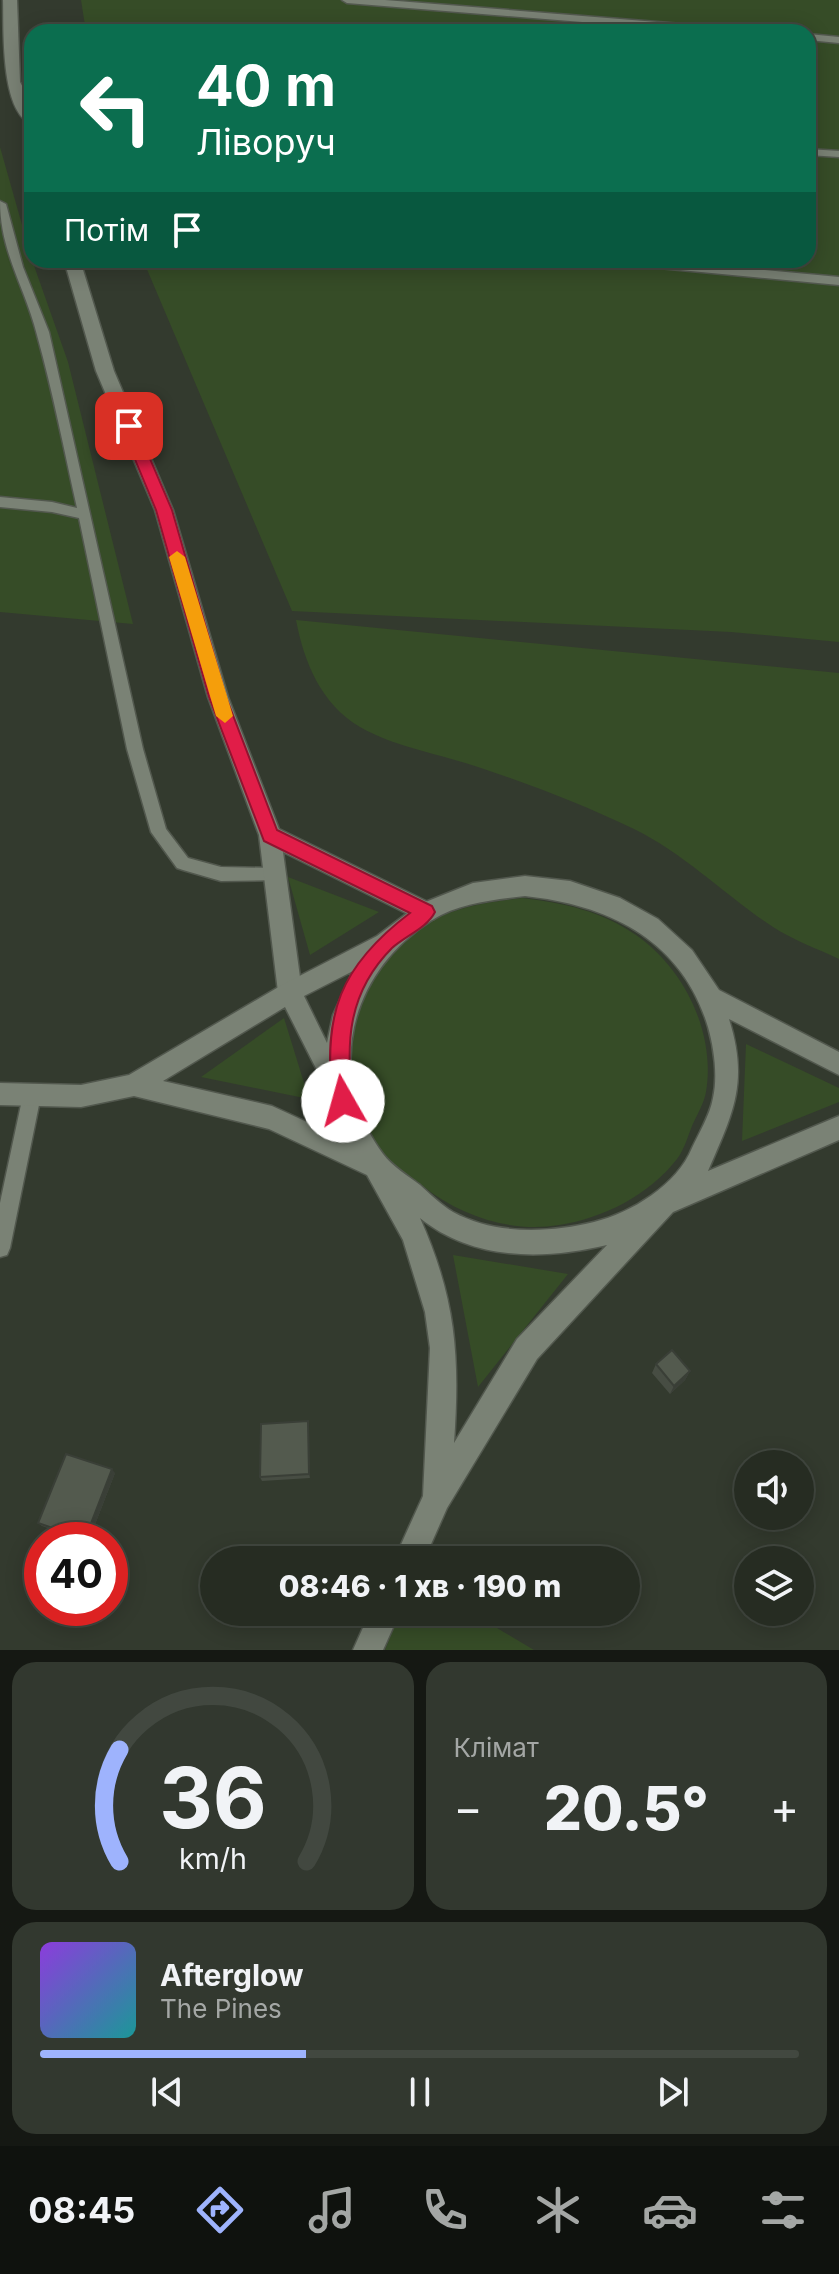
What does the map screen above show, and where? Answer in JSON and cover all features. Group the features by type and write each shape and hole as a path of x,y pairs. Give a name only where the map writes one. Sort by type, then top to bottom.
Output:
{"street":[{"path":"10,0 13,82 24,103"},
{"path":"74,268 105,371 164,510 218,697 270,835 290,992 343,1101 355,1133 377,1167 420,1249 444,1345 437,1498"},
{"path":"270,835 426,912"},
{"path":"0,1094 81,1096 134,1085 290,992 385,943 426,912 473,893 525,886 570,891 612,905 650,926 684,957 711,997 726,1047 726,1098 697,1167 527,1349 437,1498 415,1546"},
{"path":"343,1101 337,1056 345,1008 361,973 385,943"},
{"path":"711,997 839,1064"},
{"path":"134,1085 272,1118 377,1167 444,1221 490,1238 530,1243 565,1242 615,1230 663,1203 839,1128"},
{"path":"368,1650 379,1626"}],"lane":[{"path":"347,0 645,24"},
{"path":"816,38 839,40"},
{"path":"816,153 839,154"},
{"path":"0,204 17,267 43,332 135,749 159,832 183,863 221,874 275,875"},
{"path":"702,268 839,281"},
{"path":"0,502 52,507 85,515"},
{"path":"0,1248 32,1095"}],"green space":[{"path":"81,0 839,0 839,642 731,632 292,611 146,268 816,268 816,24 85,24"},
{"path":"0,147 24,232 24,268 35,268 68,362 133,624 0,612"},
{"path":"296,620 839,673 839,959 773,927 671,850 634,829 539,788 404,746 360,727 346,718 316,681"},
{"path":"288,877 379,912 310,955"},
{"path":"522,898 596,914 623,927 653,949 669,965 693,1004 706,1047 708,1070 702,1105 682,1151 666,1172 639,1194 609,1211 576,1222 541,1227 505,1224 470,1214 438,1197 394,1165 366,1128 355,1096 351,1063 354,1030 364,998 380,969 403,943 430,922 452,912"},
{"path":"284,1018 309,1099 201,1077"},
{"path":"746,1044 839,1088 839,1102 742,1141"},
{"path":"453,1255 568,1274 478,1387"},
{"path":"394,1626 494,1626 534,1650 385,1650"}],"building":[{"path":"672,1350 690,1371 674,1386 656,1364"},
{"path":"308,1421 309,1474 260,1477 261,1424"},
{"path":"66,1454 112,1469 92,1522 38,1522"}],"slow traffic":[{"path":"177,557 225,716"}],"route":[{"path":"129,426 164,510 218,697 270,835 426,912 385,943 361,973 345,1008 337,1056 343,1101"}]}
